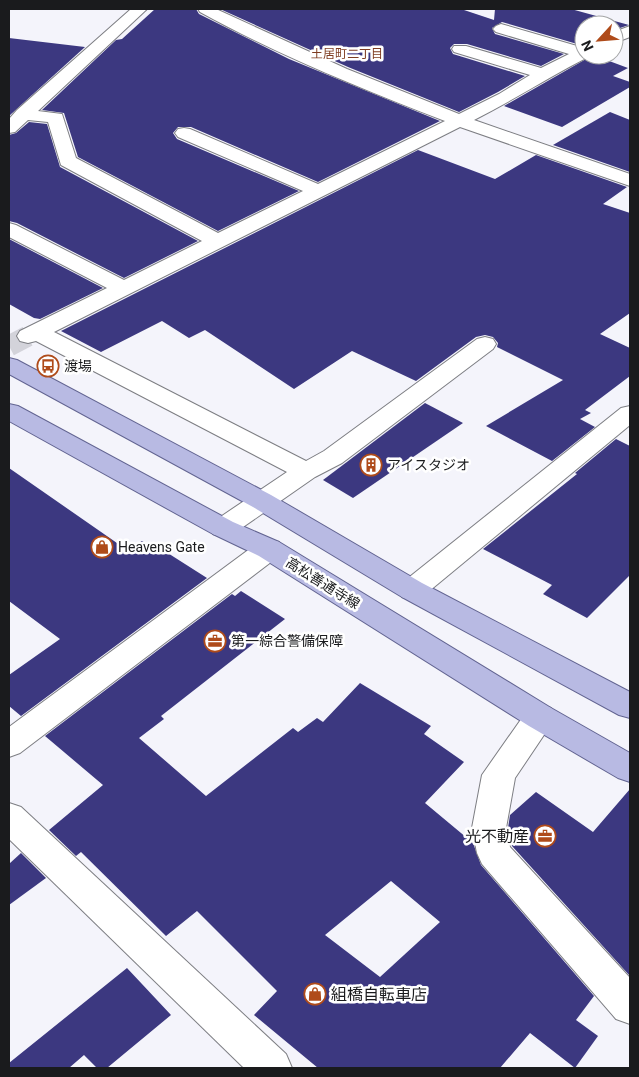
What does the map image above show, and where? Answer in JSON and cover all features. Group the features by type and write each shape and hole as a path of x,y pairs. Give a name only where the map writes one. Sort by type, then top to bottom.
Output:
{"main road":[{"path":"9,365 262,502 412,590 630,706"},
{"name":"高松善通寺線","path":"9,411 223,528 269,549 540,717 630,768"}],"street":[{"path":"9,128 140,9"},
{"path":"205,9 232,24 348,77 556,156 630,180"},
{"path":"501,29 574,50"},
{"path":"460,49 543,74"},
{"path":"306,471 33,334 505,98 543,74 574,58"},
{"path":"24,114 56,118 68,161 133,194 218,242"},
{"path":"184,133 318,191"},
{"path":"9,229 123,288"},
{"path":"223,528 306,471 333,457 485,344"},
{"path":"412,590 624,427"},
{"path":"9,744 269,549"},
{"path":"540,717 499,775 489,828 494,853 630,1006"},
{"path":"9,816 272,1068"}],"building":[{"path":"155,9 196,9 199,14 289,59 440,121 318,182 191,127 178,127 173,133 177,139 299,191 218,231 78,157 64,113 42,110 116,40 122,39"},
{"path":"220,9 461,9 494,20 495,9 571,9 593,15 574,15 574,43 502,22 492,28 495,34 564,54 541,66 467,44 454,44 450,48 453,54 525,76 459,112 348,67"},
{"path":"9,38 85,47 9,116"},
{"path":"576,65 620,65 628,68 613,76 630,82 630,87 562,127 504,106"},
{"path":"610,112 630,120 630,172 553,145"},
{"path":"29,122 47,124 60,167 198,241 124,278 17,223 9,221 9,135 16,133"},
{"path":"418,150 495,179 536,155 627,187 603,204 630,213 630,313 600,334 630,348 630,376 585,410 591,413 580,419 595,427 552,461 486,426 563,380 497,347 498,343 493,337 485,335 476,337 416,381 352,351 294,389 205,330 189,338 162,321 101,352 61,331"},
{"path":"9,239 103,288 40,319 34,318 9,304"},
{"name":"アイスタジオ","path":"425,403 463,423 353,498 323,480"},
{"path":"616,439 630,446 630,575 587,618 543,594 552,585 483,549 577,474 575,473"},
{"path":"9,468 127,550 142,541 161,552 163,550 207,578 21,716 9,706 9,675 60,639 9,601"},
{"path":"241,591 285,619 161,716 164,719 139,738 206,796 293,728 298,732 317,718 323,722 360,683 431,726 424,734 464,762 425,803 473,843 481,865 594,996 576,1020 598,1036 575,1068 530,1033 500,1068 318,1068 254,1015 277,991 197,911 166,936 81,852 76,856 49,830 103,785 45,736 232,594 235,596","holes":["391,881 440,922 380,977 325,935"]},
{"path":"630,789 630,976 512,846 508,828 510,815 536,792 593,832"},
{"path":"21,853 46,878 9,905 9,864"},
{"path":"127,968 171,1015 107,1068 97,1068 84,1055 69,1068 9,1068 9,1063"}],"tunnel":[{"path":"9,346 28,336"}],"place":[{"name":"渡場","path":"48,366"},
{"name":"アイスタジオ","path":"371,465"},
{"name":"Heavens Gate","path":"102,547"},
{"name":"第一綜合警備保障","path":"215,641"},
{"name":"光不動産","path":"545,836"},
{"name":"組橋自転車店","path":"315,994"}],"district":[{"name":"土居町二丁目","path":"347,54"}]}
